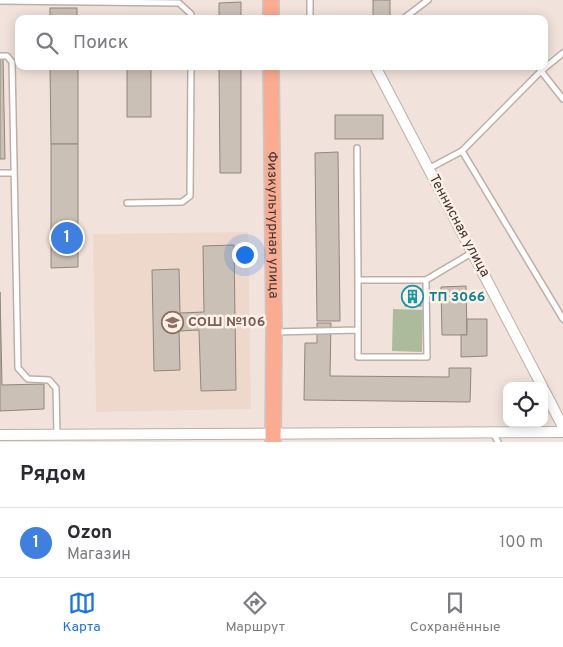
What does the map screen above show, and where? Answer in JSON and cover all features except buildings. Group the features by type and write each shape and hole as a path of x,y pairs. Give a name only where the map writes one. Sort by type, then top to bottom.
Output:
{"main road":[{"path":"271,0 271,15"},
{"name":"Физкультурная улица","path":"271,70 274,332 273,438"}],"street":[{"name":"Теннисная улица","path":"377,70 540,382"},
{"path":"548,398 563,427"},
{"path":"0,435 17,438 57,434 152,438 346,438 493,432 563,432"}],"lane":[{"path":"310,0 310,15"},
{"path":"408,15 428,0"},
{"path":"0,1 179,3 191,15"},
{"path":"548,65 563,53"},
{"path":"0,56 7,56 12,62 18,368 28,379 49,380 56,388 57,434"},
{"path":"127,203 182,202 190,196 191,70"},
{"path":"428,169 462,151 541,71 563,99"},
{"path":"357,148 358,357 427,357 426,280"},
{"path":"462,151 563,319"},
{"path":"0,173 13,173"},
{"path":"358,280 426,280 473,252"},
{"path":"274,332 358,330"},
{"path":"493,432 498,442"}],"shaded area":[{"name":"СОШ №106","path":"248,232 251,409 96,412 93,234"}],"green space":[{"path":"393,309 423,310 422,352 392,351"}],"place":[{"name":"Ozon","path":"67,238"},
{"name":"ТП 3066","path":"413,297"},
{"name":"СОШ №106","path":"172,322"}]}
